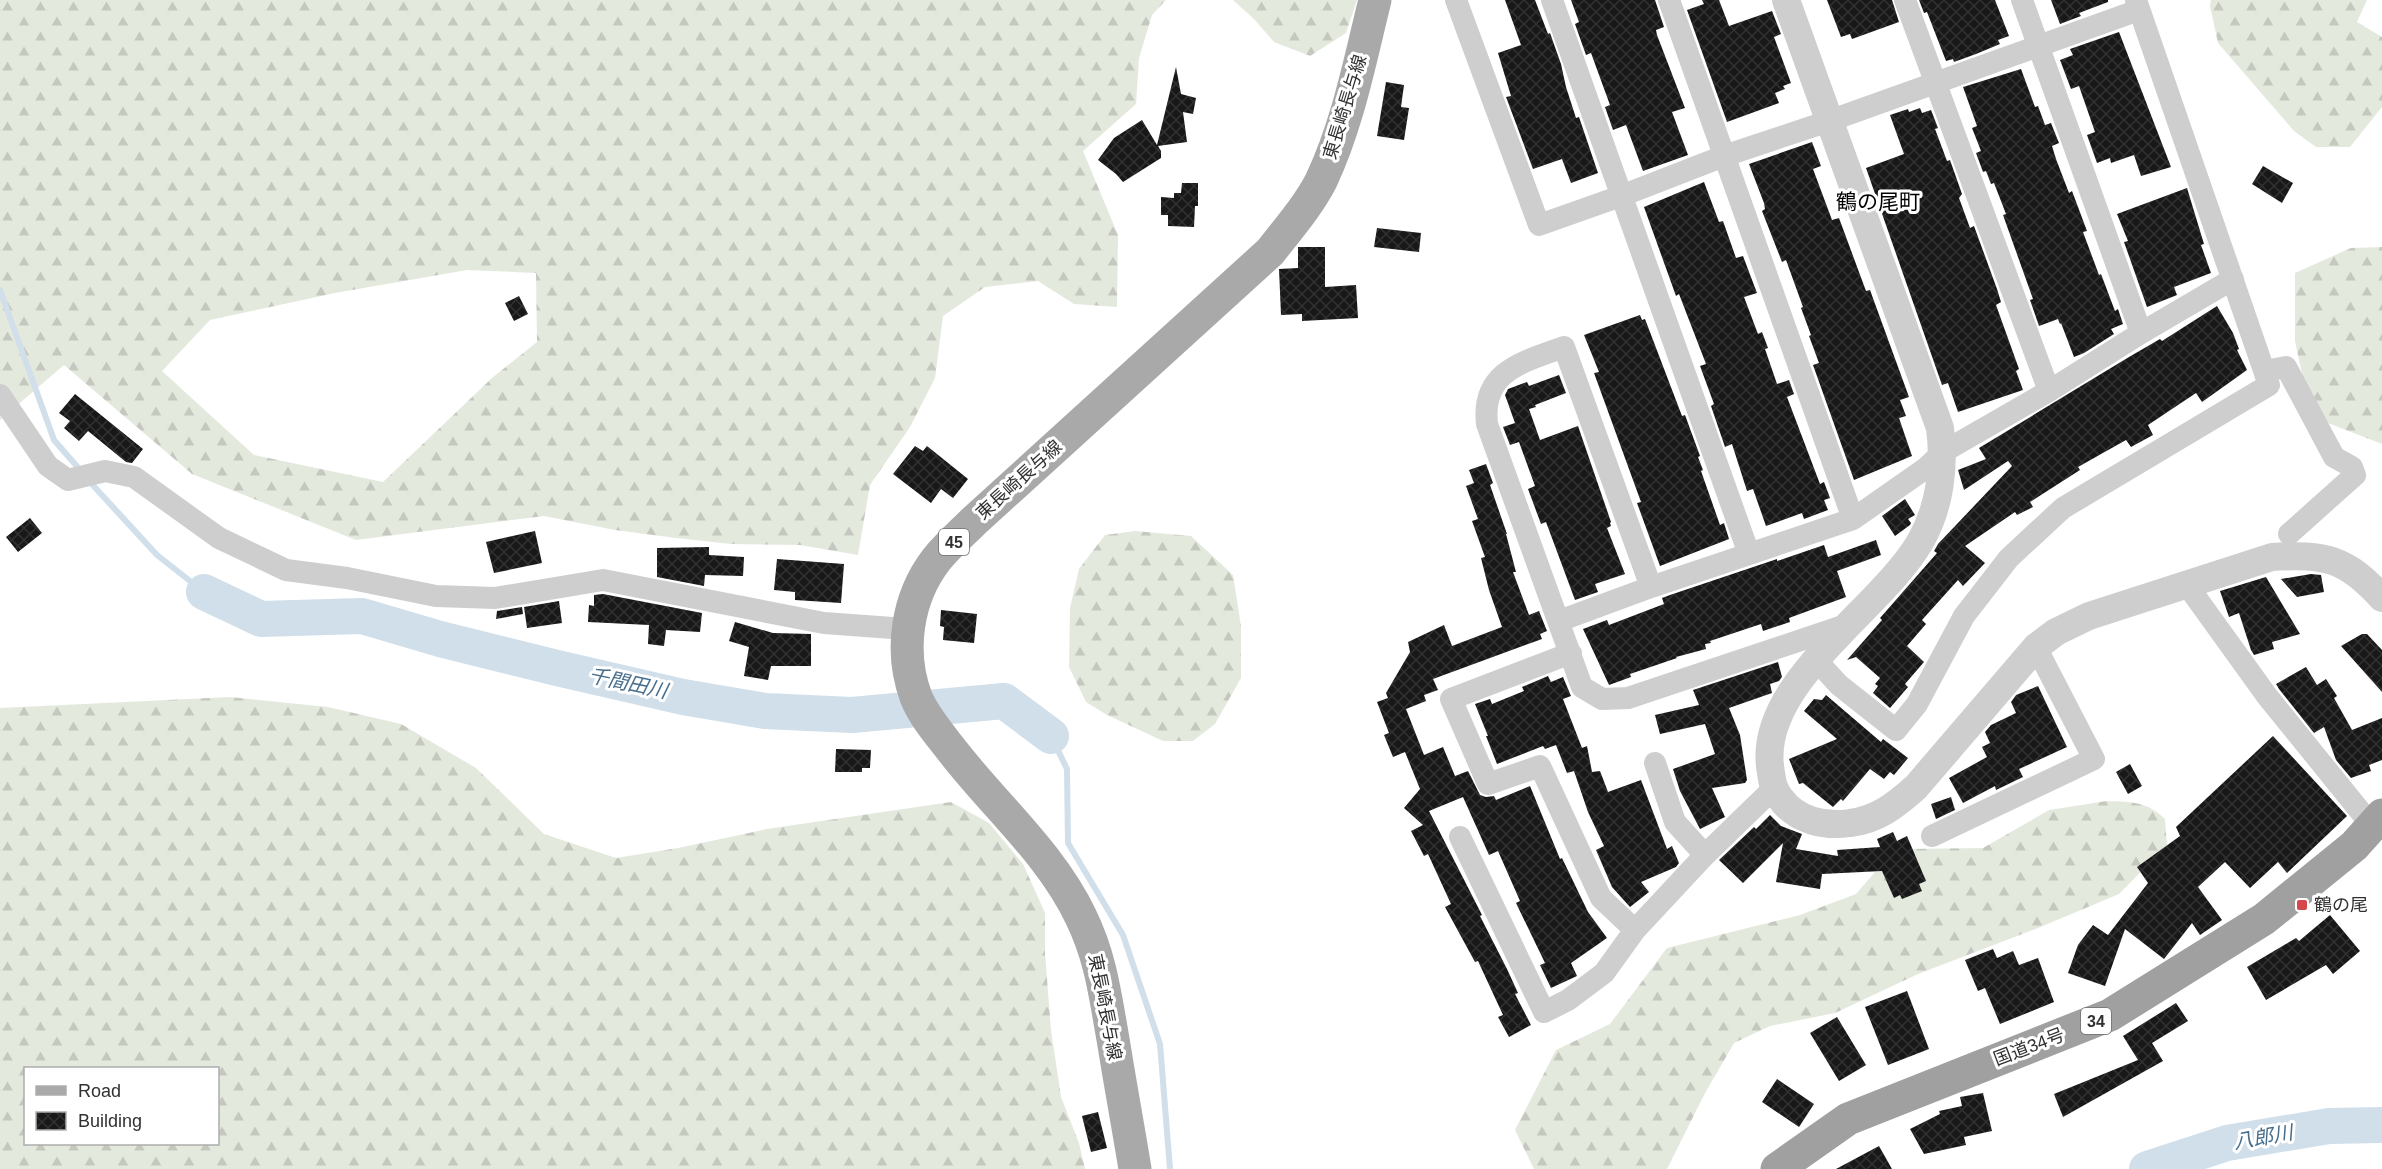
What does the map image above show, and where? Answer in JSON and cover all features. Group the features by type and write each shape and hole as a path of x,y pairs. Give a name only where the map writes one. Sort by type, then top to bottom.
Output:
{"highway":[{"name":"国道34号","path":"1777,1169 1848,1119 2110,1015 2264,919 2354,846 2377,821"}],"main road":[{"name":"東長崎長与線","path":"1135,1169 1099,960 1086,927 1056,874 936,730 916,698 908,665 906,629 917,593 936,560 974,521 1270,252 1297,218 1320,182 1335,143 1349,102 1375,0"}],"street":[{"path":"1456,0 1539,225 1724,156 2039,47 2137,5 2269,385 2063,508 2009,558 1964,616 1917,704 1896,730 1839,685 1816,660"},
{"path":"1552,0 1749,554"},
{"path":"1669,0 1853,519"},
{"path":"1786,0 1940,428 1943,452 1934,514 1920,543 1896,576 1816,660 1782,705 1772,728 1769,756 1773,789 1787,808 1801,817 1818,823 1839,825 1861,822 1884,813 1916,787 2036,647 2056,632 2089,616 2272,557 2301,555 2341,563 2364,579 2382,598"},
{"path":"1905,0 2049,391"},
{"path":"2022,0 2141,333"},
{"path":"1559,621 1651,587 1853,519 1926,468 1943,452 2049,391 2233,279"},
{"path":"1651,587 1564,347 1515,366 1501,376 1487,397 1485,410 1487,424 1582,687 1602,699 1628,698 1852,623"},
{"path":"2265,371 2286,367 2334,457 2352,467 2355,475 2289,534"},
{"path":"0,394 48,466 68,480 105,471 134,477 219,538 286,570 347,578 436,596 495,598 603,580 824,623 906,629"},
{"path":"2187,585 2267,696 2377,821"},
{"path":"1932,836 2094,759 2036,647"},
{"path":"1570,653 1451,699 1488,784 1540,766 1601,898 1635,930"},
{"path":"1654,764 1675,822 1705,855"},
{"path":"1460,837 1544,1012 1568,1000 1604,973 1635,930 1705,855 1773,789"}],"green space":[{"path":"0,0 1166,0 1152,15 1139,58 1136,104 1083,151 1118,235 1117,307 1074,304 1038,281 985,287 943,316 935,378 910,427 870,485 858,555 800,545 731,544 676,538 615,530 544,516 356,540 192,474 64,365 0,420","holes":["467,270 536,273 537,342 492,378 383,482 254,455 162,371 210,320 335,293"]},
{"path":"1233,0 1357,0 1346,33 1310,56 1274,42"},
{"path":"2211,0 2367,0 2357,22 2382,37 2382,107 2350,147 2316,147 2294,131 2218,43 2210,6"},
{"path":"2382,247 2382,444 2328,423 2307,397 2295,341 2295,273 2351,248"},
{"path":"1135,531 1191,536 1233,575 1241,626 1241,678 1215,724 1193,741 1163,741 1107,715 1086,702 1069,667 1070,608 1079,569 1105,535"},
{"path":"230,697 328,707 401,724 476,768 544,834 616,858 678,848 767,829 951,802 989,823 1023,864 1045,913 1045,953 1051,1030 1061,1097 1079,1143 1085,1169 0,1169 0,708"},
{"path":"2107,801 2131,802 2145,806 2165,819 2167,845 2119,894 1918,974 1835,1013 1770,1026 1734,1043 1704,1095 1667,1169 1534,1169 1515,1130 1556,1050 1610,1024 1667,948 1800,915 1856,894 1875,872 1909,849 1983,848 2049,810"}],"building":[{"path":"1505,0 1535,0 1548,34 1550,33 1576,118 1579,117 1598,173 1571,183 1562,159 1533,169 1506,97 1511,96 1498,53 1521,45"},
{"path":"1571,0 1655,0 1664,27 1656,30 1657,35 1685,108 1672,112 1688,155 1643,171 1626,125 1613,130 1605,107 1610,105 1591,53 1586,55 1575,24 1579,22"},
{"path":"1702,0 1719,0 1729,26 1772,11 1781,34 1774,37 1791,83 1783,86 1785,89 1775,93 1779,103 1727,122 1687,10 1704,4"},
{"path":"1827,0 1892,0 1899,22 1852,39 1850,34 1841,37"},
{"path":"1919,0 1995,0 2009,36 1998,40 2000,44 1976,54 1954,62 1953,59 1946,61 1927,12 1924,13"},
{"path":"2051,0 2108,0 2108,2 2079,13 2081,16 2060,24"},
{"path":"2119,32 2171,167 2141,176 2134,155 2111,163 2110,158 2097,163 2087,135 2095,132 2079,86 2071,89 2060,60 2073,55 2070,49"},
{"path":"1176,67 1181,94 1196,98 1193,114 1183,112 1187,142 1158,146 1161,158 1123,182 1098,160 1114,138 1142,120 1157,145"},
{"path":"2021,69 2035,107 2038,106 2045,125 2051,123 2059,143 2052,146 2056,159 2069,193 2072,191 2087,231 2083,232 2099,275 2101,274 2115,311 2118,309 2123,324 2111,329 2114,334 2074,357 2058,319 2039,326 2030,300 2033,299 2003,215 2006,214 1994,183 1991,184 1986,171 1983,172 1976,153 1981,151 1972,128 1977,126 1963,87"},
{"path":"1386,82 1404,85 1401,107 1409,108 1404,140 1377,136"},
{"path":"1920,108 1922,113 1931,110 1938,128 1935,129 1947,161 1950,160 1962,194 1959,198 1970,228 1974,226 1997,289 2001,302 1996,305 2019,369 2016,371 2023,390 1958,412 1948,383 1942,385 1866,168 1904,154 1890,115"},
{"path":"1812,142 1821,166 1813,169 1832,220 1839,218 1866,291 1870,290 1909,397 1900,400 1906,416 1899,418 1912,456 1854,480 1813,365 1819,363 1801,308 1803,307 1786,260 1782,262 1762,211 1765,209 1764,203 1749,164"},
{"path":"2263,166 2293,183 2282,203 2252,184"},
{"path":"1704,182 1719,222 1723,221 1736,258 1743,256 1757,293 1744,297 1758,334 1762,332 1768,348 1765,349 1777,384 1789,380 1794,394 1787,397 1820,484 1824,482 1830,498 1824,500 1828,510 1804,519 1802,513 1766,526 1753,489 1747,491 1732,444 1725,447 1711,406 1714,404 1700,366 1706,364 1679,294 1676,296 1644,207"},
{"path":"1182,183 1198,183 1198,206 1195,206 1194,227 1168,226 1168,215 1161,215 1161,197 1174,198 1174,193 1181,193"},
{"path":"2187,188 2204,244 2201,245 2211,273 2174,287 2177,295 2147,307 2124,242 2128,241 2117,214"},
{"path":"1377,228 1421,233 1419,252 1374,247"},
{"path":"1298,247 1325,247 1325,287 1356,285 1358,318 1302,321 1302,314 1281,315 1279,269 1298,268"},
{"path":"519,296 528,314 514,321 505,303"},
{"path":"2217,306 2233,333 2239,349 2237,350 2247,370 2202,402 2196,393 2148,425 2153,435 2131,447 2126,440 2078,467 2080,470 2030,502 2033,507 2017,515 2015,512 1965,546 1985,563 1963,586 1958,580 1922,620 1926,624 1907,646 1924,662 1905,684 1908,687 1890,708 1873,693 1878,686 1875,684 1880,678 1856,657 1847,660 1937,553 1934,551 1938,544 2012,466 2008,461 1964,490 1958,470 1986,459 1979,448 2129,357 2160,339 2162,341"},
{"path":"1640,315 1642,320 1645,319 1682,416 1685,415 1700,456 1698,457 1703,470 1701,471 1720,525 1724,523 1729,539 1660,566 1637,503 1641,502 1594,373 1599,372 1584,335"},
{"path":"1559,375 1566,393 1529,409 1540,440 1578,426 1611,522 1611,526 1607,528 1625,574 1595,584 1598,592 1575,600 1546,522 1541,524 1528,489 1535,486 1519,442 1510,445 1503,427 1515,423 1505,395 1508,389 1527,382 1529,386"},
{"path":"75,394 143,449 132,463 126,462 88,431 79,441 64,428 70,421 59,413"},
{"path":"915,446 923,451 927,446 968,479 953,498 941,489 931,503 893,474"},
{"path":"1486,464 1493,483 1490,485 1507,534 1516,572 1513,572 1529,615 1539,611 1547,631 1540,634 1542,639 1433,679 1438,690 1424,695 1426,701 1406,709 1424,755 1443,747 1455,776 1468,771 1480,795 1494,796 1496,800 1530,786 1560,859 1562,858 1588,912 1607,938 1571,963 1577,976 1551,988 1540,965 1545,963 1516,903 1520,901 1498,851 1489,855 1463,797 1429,811 1482,915 1480,916 1507,969 1518,993 1515,994 1531,1025 1509,1037 1498,1017 1503,1015 1478,961 1475,962 1445,907 1451,904 1428,854 1424,856 1411,831 1423,825 1404,808 1420,789 1405,752 1393,757 1384,735 1389,733 1377,702 1388,698 1386,693 1410,652 1408,642 1444,625 1452,646 1502,627 1481,558 1485,557 1472,521 1478,519 1466,486 1474,483 1469,470"},
{"path":"1905,499 1915,515 1908,519 1910,525 1895,536 1882,516"},
{"path":"30,518 42,533 18,552 6,537"},
{"path":"535,531 542,563 494,573 486,542"},
{"path":"1876,540 1881,555 1837,571 1846,597 1789,618 1790,622 1763,631 1761,624 1710,641 1711,643 1705,644 1706,649 1630,674 1631,677 1609,685 1583,629 1607,620 1609,625 1664,604 1662,598 1777,559 1777,561 1824,545 1828,557"},
{"path":"709,547 709,555 744,557 743,576 705,575 704,586 657,577 657,548"},
{"path":"777,559 844,564 841,603 795,600 795,592 774,590"},
{"path":"2311,574 2321,575 2324,592 2297,597 2281,579"},
{"path":"2266,577 2300,634 2272,642 2274,649 2254,655 2239,613 2229,617 2220,591"},
{"path":"603,594 702,613 700,632 666,630 664,646 648,644 649,625 588,622 589,605 594,606 594,595"},
{"path":"559,601 562,623 527,628 524,607"},
{"path":"522,607 523,614 496,619 497,611"},
{"path":"941,610 977,614 974,643 943,640 944,627 940,626"},
{"path":"735,622 773,633 811,634 811,666 771,666 768,680 744,676 749,647 729,641"},
{"path":"2362,634 2367,634 2382,650 2382,692 2341,646"},
{"path":"1778,662 1782,677 1779,681 1770,684 1772,693 1729,708 1740,735 1747,780 1745,783 1712,788 1725,817 1700,829 1680,791 1673,769 1715,754 1705,724 1660,734 1655,715 1699,705 1693,690"},
{"path":"2306,667 2317,685 2326,679 2337,696 2334,698 2352,730 2382,718 2382,760 2369,765 2371,771 2351,778 2336,760 2324,727 2314,733 2279,689 2276,684"},
{"path":"1548,676 1551,682 1563,677 1571,696 1563,699 1582,748 1587,746 1592,772 1600,771 1608,792 1641,780 1667,849 1672,846 1679,863 1676,867 1641,882 1649,892 1630,907 1612,887 1596,850 1604,846 1588,812 1574,771 1567,773 1556,745 1545,749 1543,746 1497,764 1486,736 1488,736 1475,704 1490,699 1492,704 1524,691 1522,687"},
{"path":"2038,686 2067,747 2019,769 2023,777 1996,790 1995,786 1963,803 1949,778 1987,757 1982,747 1990,743 1985,732 1991,725 2016,713 2011,702 2016,695"},
{"path":"1826,695 1881,742 1883,739 1908,758 1894,775 1890,772 1884,779 1870,769 1843,801 1841,799 1833,807 1803,783 1799,784 1789,759 1837,739 1804,711 1814,699 1822,700"},
{"path":"2273,736 2347,816 2287,873 2278,862 2250,888 2225,862 2198,887 2222,920 2200,935 2192,923 2164,959 2125,929 2105,986 2068,973 2078,945 2093,925 2108,935 2148,883 2137,867 2180,836 2176,827"},
{"path":"836,749 871,750 870,768 862,768 862,772 835,772"},
{"path":"2130,764 2142,786 2128,794 2116,772"},
{"path":"1951,797 1955,810 1936,819 1931,804"},
{"path":"1770,815 1781,826 1802,834 1796,849 1838,856 1837,850 1880,847 1877,839 1893,832 1897,841 1907,836 1926,881 1919,884 1922,891 1902,899 1900,895 1894,898 1882,871 1822,874 1820,889 1776,882 1783,843 1743,883 1719,860"},
{"path":"2330,915 2360,951 2333,974 2326,965 2266,1000 2247,967 2296,938 2299,941"},
{"path":"1993,949 1997,958 2013,951 2019,965 2038,958 2054,1002 2000,1024 1985,988 1978,991 1965,960"},
{"path":"1907,991 1929,1049 1888,1065 1865,1007"},
{"path":"2176,1003 2188,1021 2152,1043 2163,1061 2063,1117 2054,1094 2138,1060 2123,1036"},
{"path":"1837,1017 1866,1065 1839,1081 1810,1033"},
{"path":"1777,1079 1814,1104 1799,1127 1762,1102"},
{"path":"1983,1093 1992,1131 1964,1137 1966,1145 1924,1154 1910,1129 1940,1114 1939,1111 1962,1106 1960,1097"},
{"path":"1098,1112 1107,1148 1091,1152 1082,1116"},
{"path":"1879,1146 1892,1169 1836,1169"}],"waterway":[{"path":"0,290 54,440 81,471"},
{"path":"89,481 157,555 204,592"},
{"name":"千間田川","path":"204,592 261,619 362,616 440,639 557,668 683,697 765,711 852,715 1004,701 1051,736"},
{"path":"1051,736 1067,769 1068,843 1123,935 1160,1044 1170,1169"},
{"name":"八郎川","path":"2147,1169 2227,1143 2329,1126 2382,1125"}],"place":[{"name":"鶴の尾","path":"2302,905"}],"district":[{"name":"鶴の尾町","path":"1878,202"}]}
